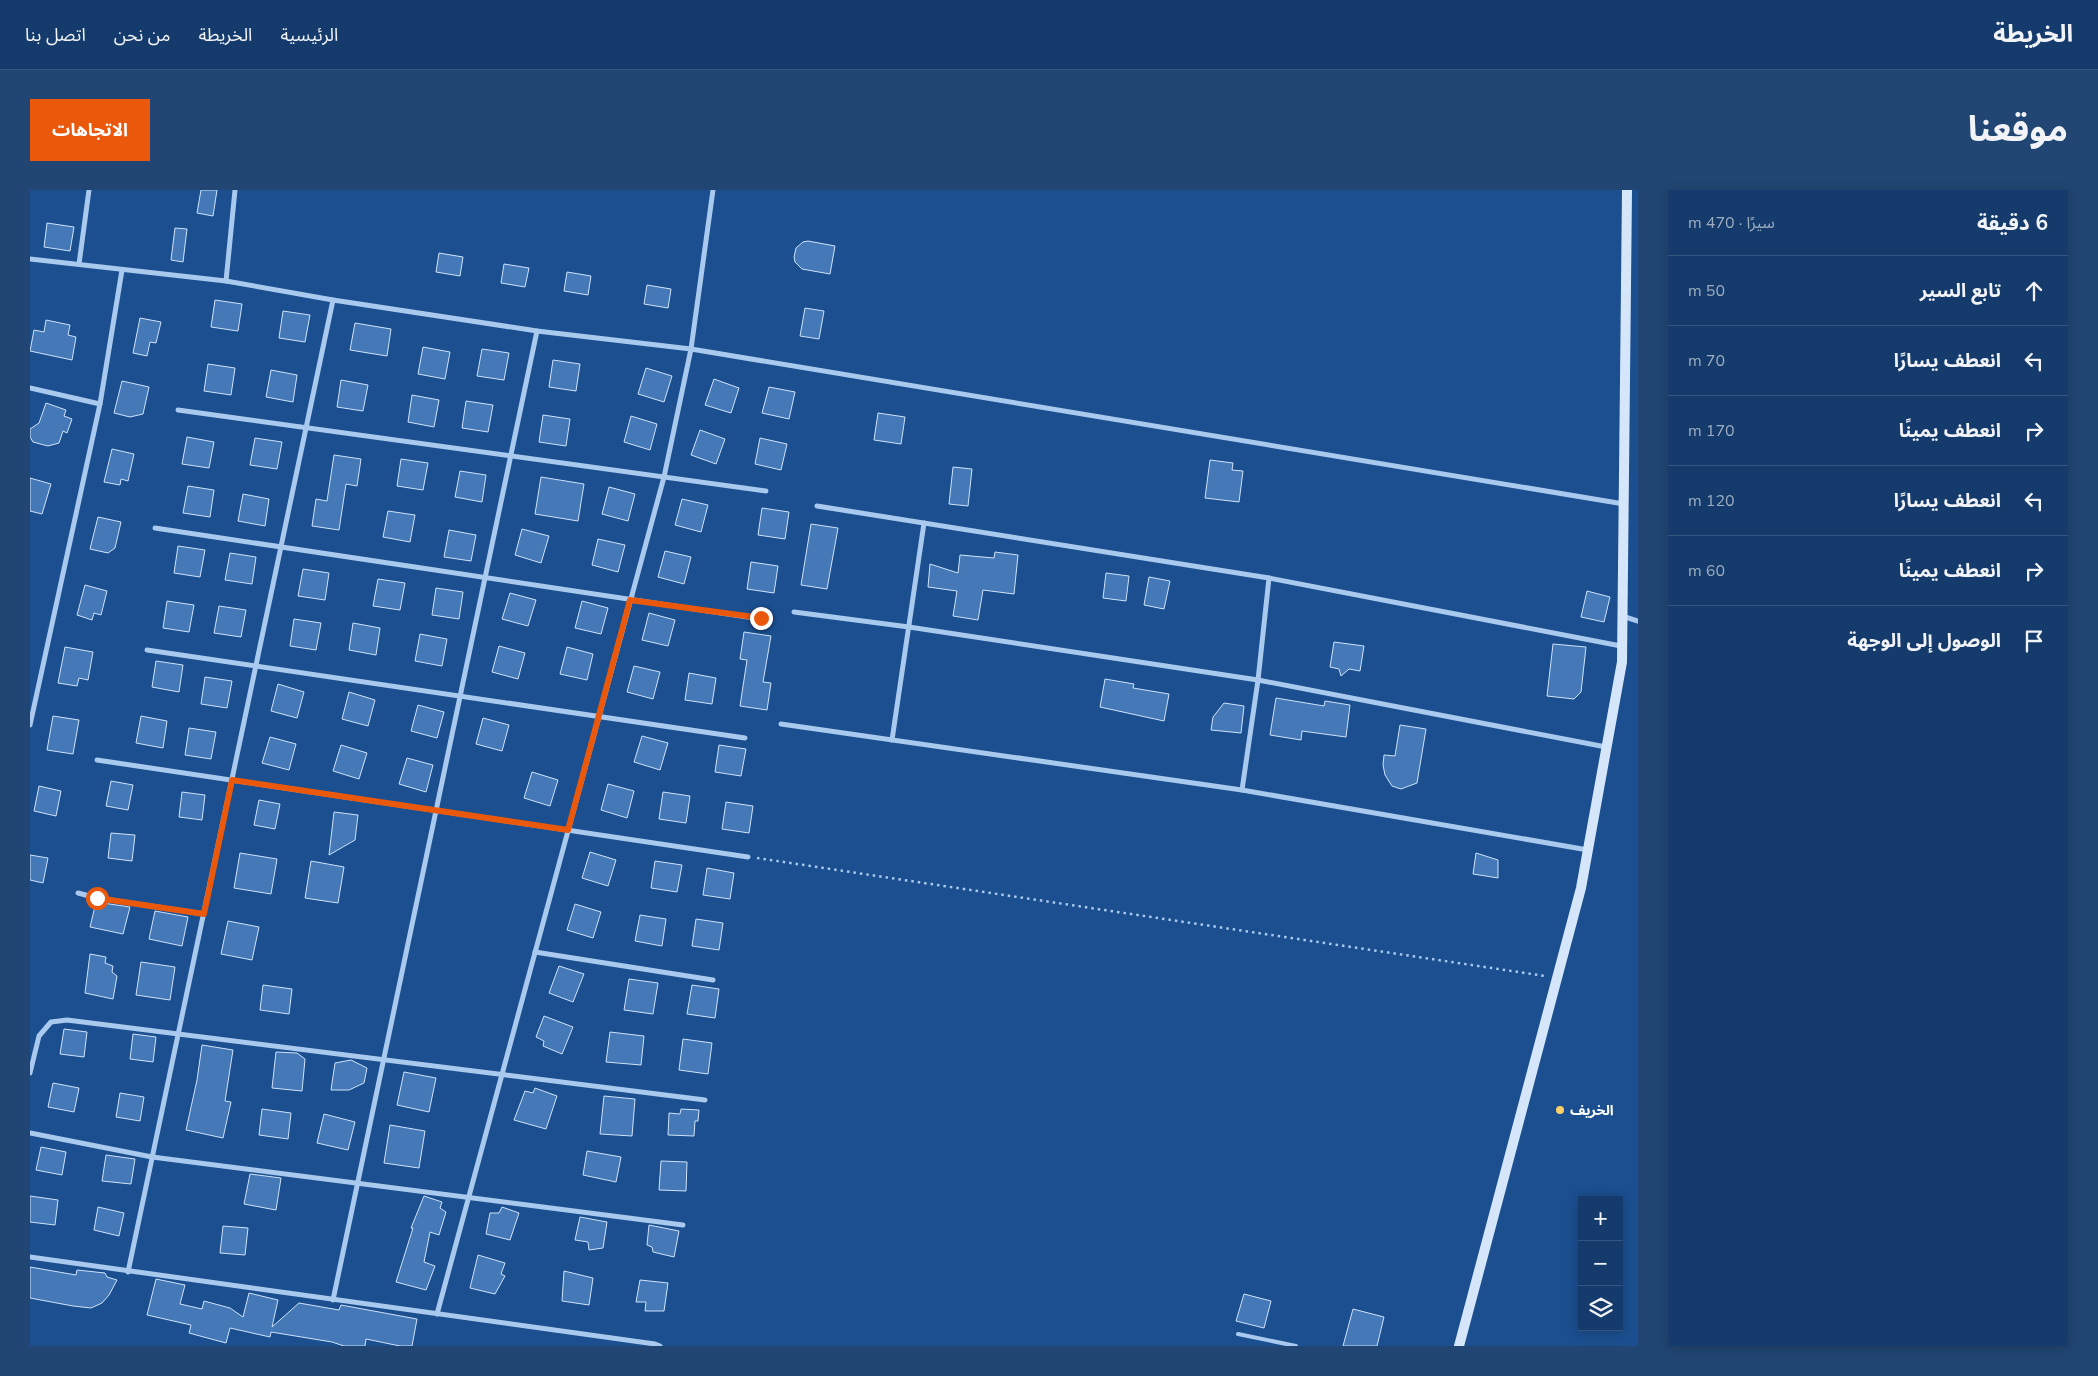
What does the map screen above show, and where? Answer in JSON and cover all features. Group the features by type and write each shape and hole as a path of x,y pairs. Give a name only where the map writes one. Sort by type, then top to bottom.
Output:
{"street":[{"path":"79,264 89,190"},
{"path":"226,281 235,190"},
{"path":"437,1314 664,477 691,349 713,190"},
{"path":"1459,1346 1581,888 1622,662 1627,190"},
{"path":"30,259 226,281 333,300 537,331 691,349 1624,504"},
{"path":"30,725 100,404 122,270"},
{"path":"128,1272 333,300"},
{"path":"333,1300 537,331"},
{"path":"30,388 100,404"},
{"path":"178,410 766,491"},
{"path":"817,506 1269,578 1621,646"},
{"path":"892,740 924,523"},
{"path":"154,528 761,618"},
{"path":"1242,790 1258,680 1269,578"},
{"path":"794,612 1258,680 1606,747"},
{"path":"1622,616 1638,621"},
{"path":"147,650 745,738"},
{"path":"781,724 1242,790 1588,850"},
{"path":"97,760 748,857"},
{"path":"78,893 97,898 204,914"},
{"path":"535,952 714,980"},
{"path":"30,1073 39,1036 51,1022 67,1020 705,1100"},
{"path":"30,1133 152,1157 683,1225"},
{"path":"30,1257 660,1346"}],"lane":[{"path":"1238,1334 1296,1346"}],"path":[{"path":"748,857 1557,978"}],"building":[{"path":"201,190 217,190 213,216 197,213"},
{"path":"47,223 74,227 70,251 44,247"},
{"path":"175,228 187,229 183,262 171,260"},
{"path":"808,241 835,246 830,274 802,269 795,262 796,248 803,242"},
{"path":"439,253 463,257 460,276 436,272"},
{"path":"504,264 529,268 525,287 501,283"},
{"path":"567,272 591,276 588,295 564,291"},
{"path":"647,285 671,289 668,308 644,304"},
{"path":"215,300 242,304 238,331 211,327"},
{"path":"805,308 824,311 819,339 800,336"},
{"path":"283,311 310,315 305,342 279,338"},
{"path":"140,318 161,322 156,343 150,342 147,356 133,353"},
{"path":"46,320 70,325 68,335 76,337 72,360 30,351 34,330 44,332"},
{"path":"355,323 391,329 387,356 350,350"},
{"path":"423,347 450,352 445,379 418,374"},
{"path":"482,349 509,353 504,380 477,376"},
{"path":"553,360 580,364 576,391 549,387"},
{"path":"208,364 235,368 231,395 204,391"},
{"path":"646,368 672,376 664,402 638,394"},
{"path":"271,370 297,375 293,402 266,397"},
{"path":"714,379 739,388 731,413 705,405"},
{"path":"341,380 368,385 363,411 337,407"},
{"path":"122,381 149,387 143,414 130,417 114,413"},
{"path":"769,387 795,392 789,419 762,413"},
{"path":"412,395 439,400 434,427 408,422"},
{"path":"466,401 493,405 488,432 462,428"},
{"path":"46,403 66,410 64,416 72,419 67,433 63,431 59,443 48,446 33,442 30,437 30,429 39,423"},
{"path":"878,413 905,417 901,444 874,440"},
{"path":"543,415 570,419 566,446 539,442"},
{"path":"631,416 657,424 650,450 624,442"},
{"path":"700,430 725,439 716,464 691,455"},
{"path":"187,437 214,442 209,468 182,464"},
{"path":"255,438 282,442 277,469 250,465"},
{"path":"760,438 787,444 781,470 755,464"},
{"path":"112,449 134,454 128,481 121,479 120,485 104,482"},
{"path":"334,455 361,459 357,486 346,484 339,530 312,526 316,499 327,501"},
{"path":"401,459 428,463 423,490 397,486"},
{"path":"1210,460 1233,463 1232,470 1243,471 1239,502 1205,498"},
{"path":"953,467 972,469 968,506 949,504"},
{"path":"460,471 486,475 482,502 455,497"},
{"path":"541,477 584,484 578,521 535,514"},
{"path":"30,478 51,484 42,514 30,511"},
{"path":"188,486 214,490 210,517 183,513"},
{"path":"609,487 635,494 628,521 602,514"},
{"path":"243,494 269,499 265,526 238,521"},
{"path":"682,499 708,505 701,532 675,525"},
{"path":"762,508 789,512 785,539 758,535"},
{"path":"388,511 415,515 410,542 383,537"},
{"path":"98,517 121,522 115,548 108,553 90,549"},
{"path":"811,524 838,528 827,589 801,585"},
{"path":"522,529 549,536 541,563 515,555"},
{"path":"449,530 476,535 471,561 444,557"},
{"path":"598,539 625,545 618,572 592,565"},
{"path":"178,546 205,550 200,577 174,573"},
{"path":"665,551 691,557 684,584 658,577"},
{"path":"995,552 1018,555 1014,594 983,590 978,620 953,616 957,591 928,587 930,564 958,573 960,555 994,558"},
{"path":"230,553 256,557 252,584 225,580"},
{"path":"751,562 778,566 774,593 747,589"},
{"path":"303,569 329,573 325,600 298,596"},
{"path":"1106,573 1129,576 1126,601 1103,598"},
{"path":"1149,577 1170,581 1164,609 1144,605"},
{"path":"378,579 405,583 400,610 373,606"},
{"path":"85,585 107,591 101,615 94,613 92,620 77,615"},
{"path":"436,588 463,592 459,619 432,615"},
{"path":"1587,591 1610,597 1604,622 1581,617"},
{"path":"510,593 536,600 528,626 502,619"},
{"path":"167,601 194,605 189,632 163,628"},
{"path":"582,601 608,608 601,634 575,628"},
{"path":"219,606 246,610 241,637 214,633"},
{"path":"649,613 675,620 668,646 642,640"},
{"path":"294,619 321,623 316,650 290,646"},
{"path":"353,623 380,628 376,655 349,650"},
{"path":"744,632 771,636 763,682 771,683 767,710 740,706 747,660 740,659"},
{"path":"420,634 447,639 442,666 415,661"},
{"path":"1334,642 1364,646 1360,671 1349,669 1341,676 1339,669 1330,667"},
{"path":"1553,644 1586,647 1581,692 1574,699 1547,696"},
{"path":"499,646 525,653 518,679 492,672"},
{"path":"65,647 93,652 88,680 79,678 77,686 58,683"},
{"path":"567,647 593,654 587,680 560,674"},
{"path":"156,661 183,665 179,692 152,687"},
{"path":"634,666 660,672 653,699 627,692"},
{"path":"689,673 716,678 712,704 685,700"},
{"path":"205,677 232,681 227,708 201,704"},
{"path":"1105,679 1134,684 1133,688 1169,694 1164,721 1100,707"},
{"path":"278,684 304,692 297,718 271,711"},
{"path":"349,692 375,700 368,726 342,719"},
{"path":"1276,698 1324,706 1325,701 1350,705 1346,737 1302,731 1301,740 1270,735"},
{"path":"1224,703 1244,706 1241,733 1211,730 1213,717"},
{"path":"418,705 444,712 437,738 411,731"},
{"path":"53,716 79,720 73,754 47,750"},
{"path":"141,716 167,721 163,748 136,743"},
{"path":"483,718 509,725 502,751 476,744"},
{"path":"1400,725 1426,729 1417,783 1401,789 1392,786 1385,775 1383,765 1384,755 1395,756"},
{"path":"189,728 216,732 211,759 185,755"},
{"path":"642,736 668,743 660,770 634,762"},
{"path":"270,737 296,744 289,770 262,763"},
{"path":"341,745 367,753 359,779 333,771"},
{"path":"719,745 746,749 741,776 715,772"},
{"path":"407,758 433,765 426,792 399,784"},
{"path":"532,772 558,780 550,806 524,798"},
{"path":"111,781 133,785 128,810 106,806"},
{"path":"608,784 634,791 627,818 601,810"},
{"path":"39,786 61,791 56,816 34,811"},
{"path":"182,792 205,795 202,820 179,817"},
{"path":"663,792 690,796 686,823 659,819"},
{"path":"259,800 280,804 275,829 254,825"},
{"path":"726,802 753,806 749,833 722,829"},
{"path":"334,812 358,815 355,840 329,855"},
{"path":"111,833 135,835 132,861 108,858"},
{"path":"590,852 616,860 608,886 582,878"},
{"path":"240,853 277,859 271,894 234,888"},
{"path":"1476,853 1498,860 1498,878 1473,874"},
{"path":"30,855 48,858 43,883 30,880"},
{"path":"311,861 344,867 338,903 305,898"},
{"path":"655,861 682,865 677,892 651,888"},
{"path":"707,868 734,873 730,899 703,895"},
{"path":"96,902 130,907 123,934 90,927"},
{"path":"575,904 601,912 593,938 567,930"},
{"path":"155,911 188,917 182,946 149,939"},
{"path":"640,915 666,919 662,946 635,941"},
{"path":"696,919 723,923 719,950 692,946"},
{"path":"228,921 259,927 252,960 221,954"},
{"path":"90,954 106,957 105,963 113,966 112,972 117,976 113,999 85,993"},
{"path":"141,962 175,967 170,1000 136,995"},
{"path":"559,966 584,974 573,1002 549,993"},
{"path":"629,979 658,983 653,1014 624,1010"},
{"path":"263,985 292,989 289,1014 260,1010"},
{"path":"692,985 719,989 715,1018 687,1014"},
{"path":"544,1016 573,1027 562,1054 543,1046 544,1041 536,1037"},
{"path":"64,1029 87,1032 84,1057 60,1054"},
{"path":"610,1032 644,1036 641,1065 606,1062"},
{"path":"133,1034 156,1037 153,1062 130,1059"},
{"path":"683,1039 712,1043 708,1074 679,1070"},
{"path":"202,1045 233,1050 225,1101 231,1102 223,1138 186,1130 197,1080"},
{"path":"276,1052 297,1053 305,1059 302,1091 272,1088"},
{"path":"351,1060 367,1068 364,1083 349,1090 331,1090 335,1063"},
{"path":"404,1072 436,1078 429,1112 397,1105"},
{"path":"53,1083 79,1088 74,1112 48,1107"},
{"path":"535,1088 557,1096 546,1129 514,1120 525,1091 533,1093"},
{"path":"120,1093 144,1097 140,1121 116,1117"},
{"path":"604,1096 635,1099 632,1136 600,1134"},
{"path":"262,1109 291,1113 288,1139 259,1135"},
{"path":"681,1109 699,1110 698,1121 695,1121 694,1136 668,1135 669,1113 680,1114"},
{"path":"324,1114 355,1122 348,1150 317,1143"},
{"path":"390,1125 425,1131 419,1168 384,1163"},
{"path":"41,1147 66,1152 62,1175 36,1170"},
{"path":"587,1151 621,1157 616,1182 583,1175"},
{"path":"106,1155 135,1159 131,1184 102,1181"},
{"path":"661,1161 687,1162 686,1191 659,1190"},
{"path":"250,1174 281,1178 276,1210 244,1204"},
{"path":"30,1196 58,1200 55,1225 30,1222"},
{"path":"424,1196 442,1202 440,1208 446,1212 439,1235 430,1232 424,1262 435,1266 426,1290 396,1282 413,1228 411,1228"},
{"path":"98,1207 124,1213 119,1236 94,1230"},
{"path":"502,1207 519,1213 510,1240 486,1234 490,1213 499,1213"},
{"path":"580,1217 607,1222 603,1248 589,1250 588,1242 575,1240"},
{"path":"649,1225 679,1231 674,1257 653,1252 652,1247 647,1245"},
{"path":"223,1226 248,1228 245,1255 220,1253"},
{"path":"478,1255 505,1263 501,1274 505,1276 495,1294 470,1288"},
{"path":"30,1267 76,1275 77,1270 105,1273 107,1277 117,1280 102,1303 91,1308 73,1306 30,1298"},
{"path":"564,1271 593,1278 589,1305 562,1301"},
{"path":"156,1279 185,1285 180,1304 202,1309 204,1301 230,1308 243,1317 249,1293 278,1300 272,1327 299,1303 339,1310 341,1305 417,1319 412,1346 400,1346 366,1339 365,1346 344,1346 332,1342 271,1332 270,1337 230,1328 226,1343 189,1333 191,1325 147,1315"},
{"path":"640,1280 668,1283 664,1311 645,1311 646,1302 636,1302"},
{"path":"1244,1294 1271,1301 1264,1328 1236,1321"},
{"path":"1353,1309 1384,1317 1377,1346 1343,1346"}],"place":[{"name":"الخريف","path":"1560,1110"}],"route":[{"path":"97,898 204,914 232,780 568,830 630,600 761,618"}]}
